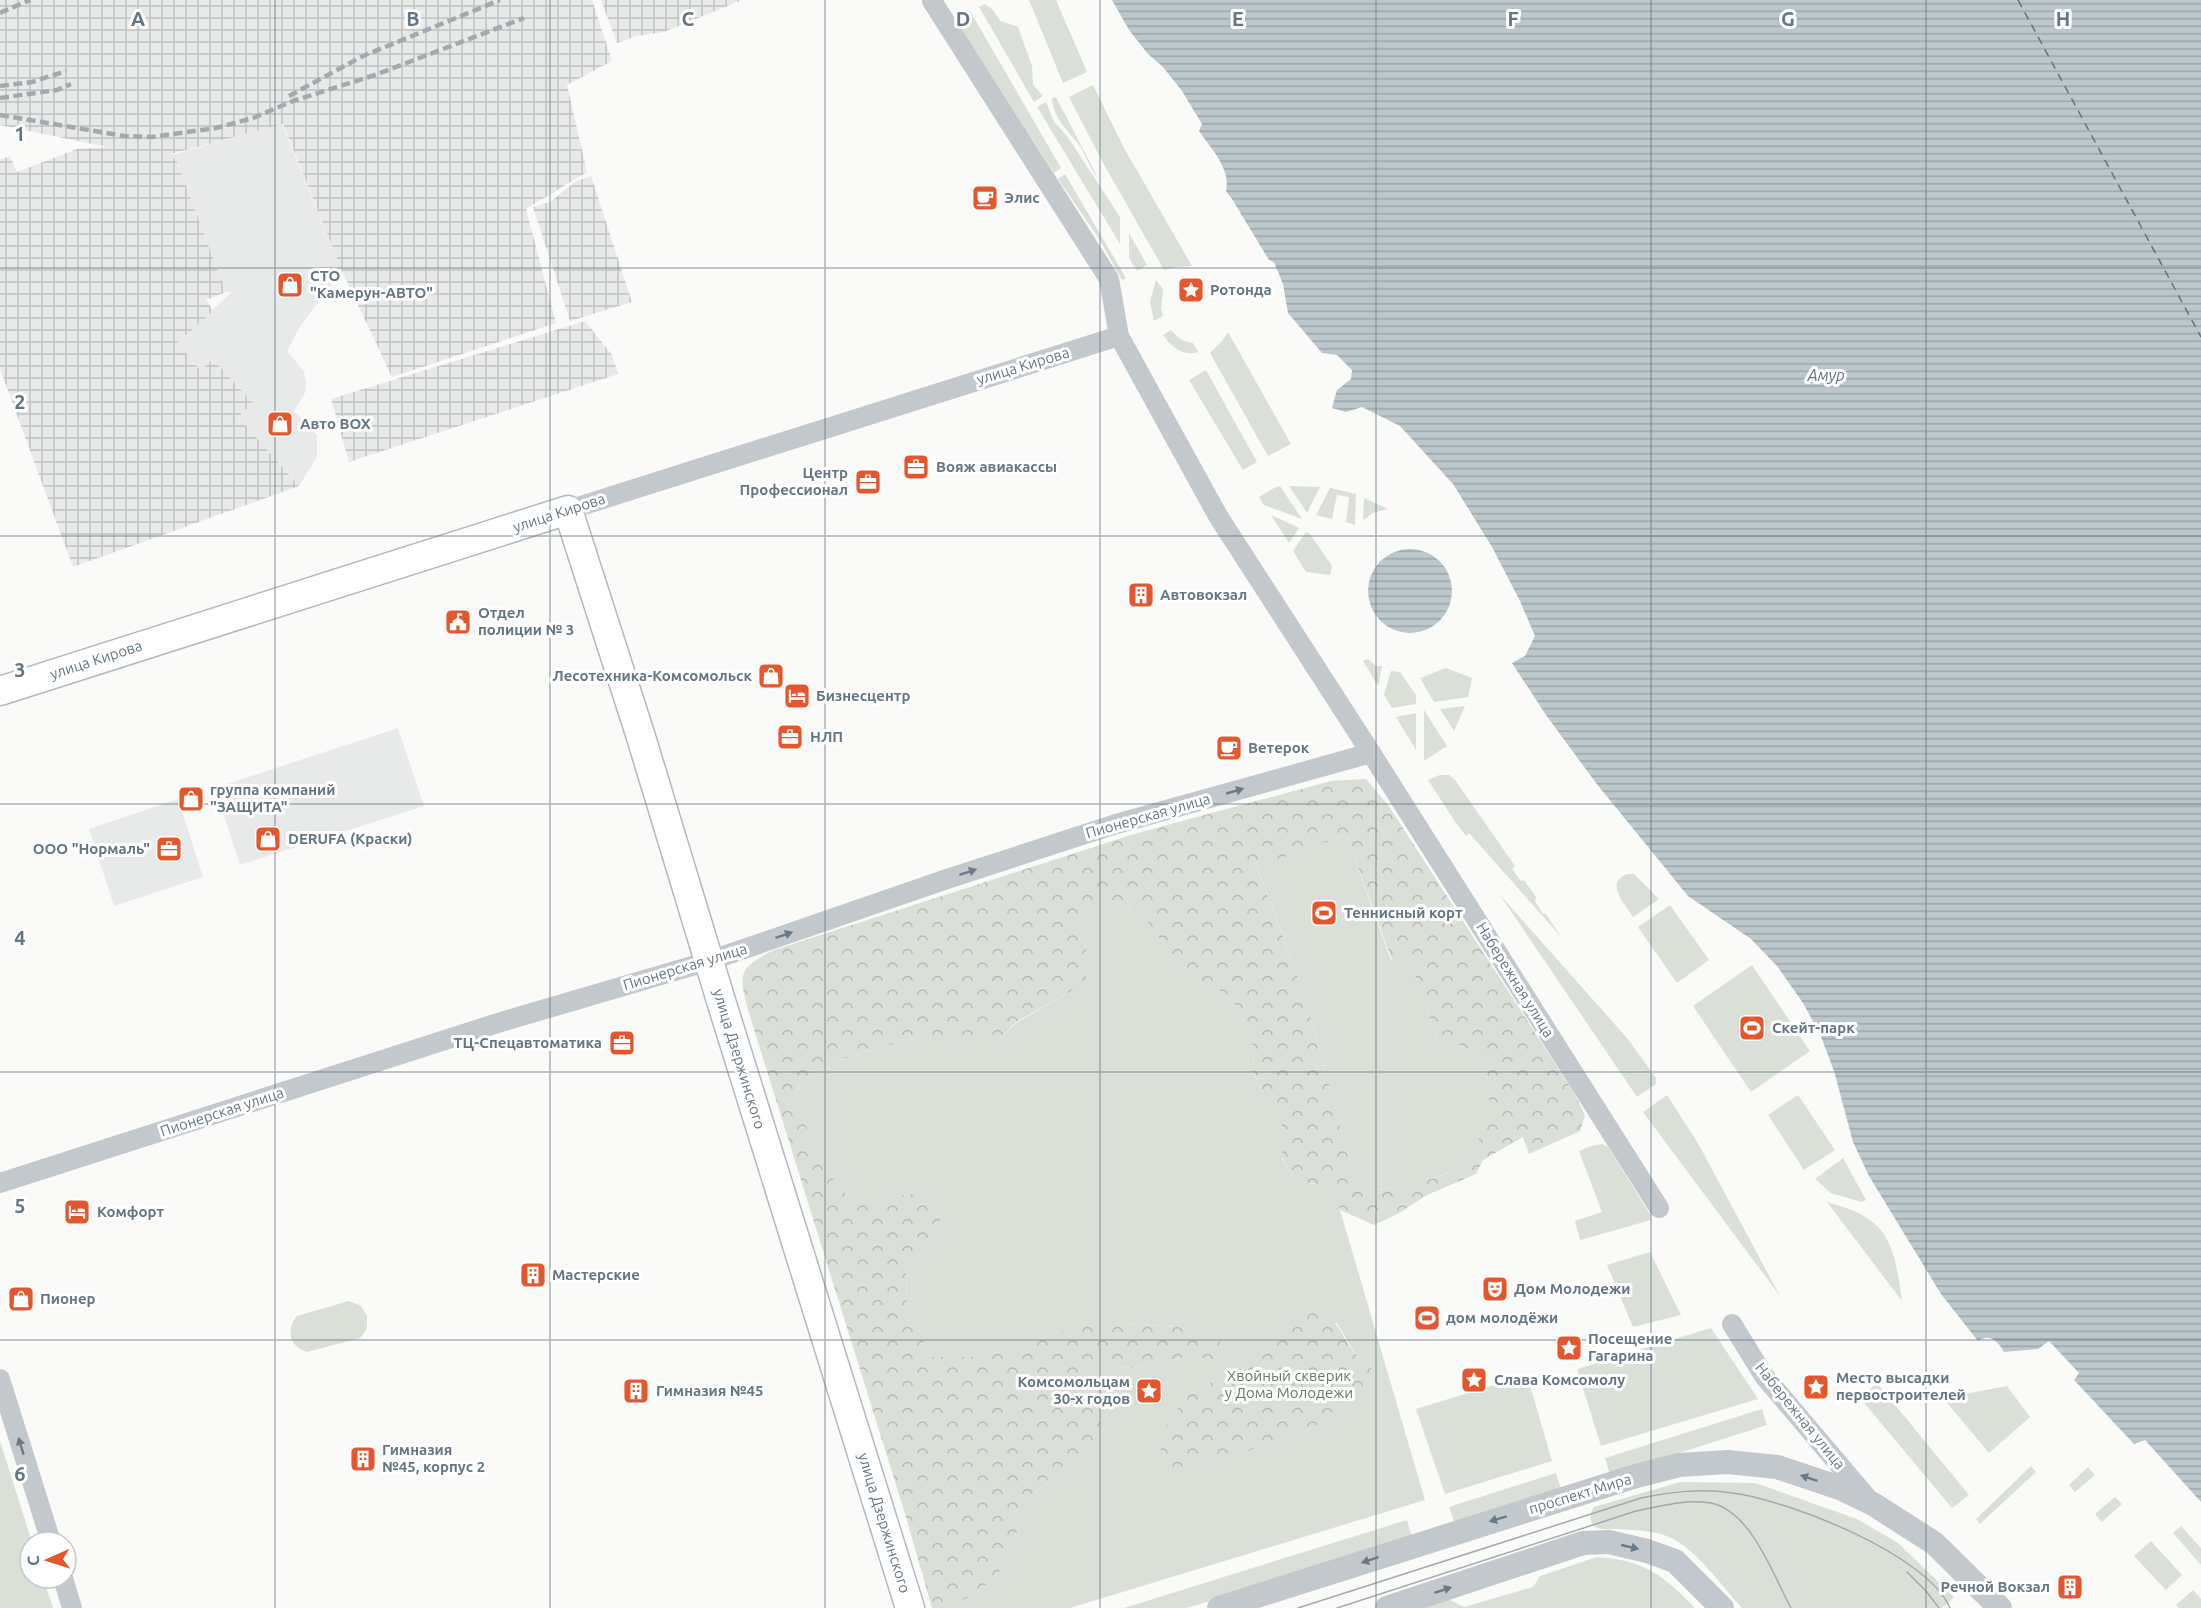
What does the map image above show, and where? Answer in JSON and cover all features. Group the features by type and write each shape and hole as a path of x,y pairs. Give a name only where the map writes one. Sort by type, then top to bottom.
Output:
{"main road":[{"name":"улица Кирова","path":"0,691 568,510"},
{"name":"улица Дзержинского","path":"568,510 645,748 910,1608"}],"street":[{"name":"Набережная улица","path":"932,1 1109,279 1119,336 1218,516 1659,1208"},
{"name":"улица Кирова","path":"568,510 1119,336"},
{"name":"Пионерская улица","path":"0,1183 501,1022 709,961 1116,824 1371,753"},
{"name":"Набережная улица","path":"1731,1324 1764,1376 1873,1504"},
{"path":"0,1379 47,1530"},
{"name":"проспект Мира","path":"1219,1608 1557,1501 1679,1465 1728,1462 1777,1467 1840,1488 1873,1504 1935,1543 2000,1608"},
{"path":"1387,1608 1582,1543 1609,1542 1647,1551 1675,1561 1722,1608"},
{"path":"1967,1575 1976,1608"},
{"path":"67,1590 72,1608"}],"shaded area":[{"path":"0,0 592,0 612,61 567,85 587,172 526,209 556,323 392,377 342,271 283,124 171,154 177,162 226,292 206,300 213,311 177,343 200,370 213,359 253,403 238,417 299,486 73,567 0,369 0,160 10,156 17,172 77,149 107,147 0,125"},
{"path":"601,0 742,0 664,32 636,36 617,43"},
{"path":"282,124 342,271 301,325 287,351 304,371 306,384 305,393 294,411 317,435 317,457 299,486 238,417 253,403 213,359 200,370 177,343 232,292 226,292 177,162 171,155"},
{"path":"591,176 632,302 570,321 533,207 550,202 576,181"},
{"path":"585,321 612,355 618,374 349,462 331,399"},
{"path":"398,728 424,806 240,865 215,788"},
{"path":"178,799 203,877 114,906 89,829"}],"green space":[{"path":"1029,0 1056,0 1087,72 1063,83"},
{"path":"985,4 993,10 1000,21 1018,27 1032,66 1033,85 1043,96 1034,102 979,7"},
{"path":"970,11 1061,168 1054,173 955,19"},
{"path":"1093,85 1124,148 1192,266 1164,270 1102,161 1069,97"},
{"path":"1056,97 1098,178 1081,148 1055,113 1052,98"},
{"path":"1046,102 1054,122 1067,136 1120,217 1120,244 1037,107"},
{"path":"1065,174 1126,278 1122,280 1098,237 1058,179"},
{"path":"1129,233 1147,265 1137,271 1129,258"},
{"path":"1156,280 1163,289 1161,309 1163,316 1154,321 1150,302"},
{"path":"1171,330 1186,342 1193,343 1198,352 1183,352 1174,347 1163,335"},
{"path":"1228,332 1291,444 1268,456 1210,353"},
{"path":"1206,370 1257,462 1243,470 1189,380"},
{"path":"1280,486 1302,519 1264,505 1259,497"},
{"path":"1289,486 1320,487 1307,513"},
{"path":"1330,488 1356,494 1355,525 1346,522 1349,497 1337,495 1332,519 1316,515"},
{"path":"1364,498 1388,509 1373,513 1363,520"},
{"path":"1271,515 1299,528 1289,543"},
{"path":"1306,532 1310,534 1332,566 1330,575 1306,572 1293,551"},
{"path":"1368,659 1376,666 1382,666 1378,686 1363,661"},
{"path":"1446,668 1472,678 1468,697 1434,702 1420,678"},
{"path":"1391,671 1400,672 1416,695 1416,704 1392,708 1384,695"},
{"path":"1465,706 1454,731 1440,709"},
{"path":"1424,710 1447,746 1424,761"},
{"path":"1416,713 1416,750 1396,717"},
{"path":"1440,775 1449,775 1455,780 1515,866 1512,869 1521,881 1524,880 1536,897 1535,901 1543,914 1546,914 1562,938 1469,833 1466,836 1456,823 1428,780"},
{"path":"1366,779 1388,805 1576,1096 1585,1116 1580,1131 1529,1154 1523,1137 1483,1160 1476,1174 1427,1195 1401,1212 1374,1225 1340,1210 1329,1186 1295,1181 1282,1158 1282,1118 1263,1095 1253,1071 1254,1048 1247,1025 1234,1003 1219,990 1190,979 1139,911 1115,901 1091,905 1082,924 1087,954 1086,979 1068,993 1016,1022 996,1043 959,1043 913,1038 836,1061 799,1083 796,1097 814,1149 839,1187 856,1203 871,1203 910,1194 941,1204 939,1240 906,1264 907,1312 916,1321 930,1357 983,1357 1086,1323 1126,1323 1178,1327 1218,1339 1231,1359 1222,1361 1188,1357 1137,1368 1089,1364 1085,1373 1093,1392 1103,1432 1094,1450 1056,1474 1034,1493 997,1577 952,1608 932,1608 906,1517 748,1010 743,987 744,972 754,962 774,950 1134,834 1331,781","holes":["1346,835 1392,960 1408,955 1439,1046 1456,1043 1483,1059 1489,1087 1488,1114 1479,1139 1462,1161 1446,1174 1385,1189 1374,1189 1354,1175 1303,991 1257,867"]},
{"path":"1346,835 1391,960 1408,955 1439,1046 1456,1043 1483,1059 1489,1087 1485,1126 1472,1150 1460,1163 1439,1176 1384,1189 1374,1189 1354,1175 1303,991 1257,866"},
{"path":"1627,874 1634,874 1659,899 1633,917 1618,894 1617,888 1620,878"},
{"path":"1500,895 1627,1038 1656,1078 1656,1084 1637,1097"},
{"path":"1115,901 1139,911 1190,979 1219,990 1234,1003 1247,1025 1254,1048 1253,1071 1263,1095 1282,1118 1282,1159 1295,1181 1329,1186 1340,1210 1425,1500 1070,1608 952,1608 997,1577 1034,1493 1056,1474 1094,1450 1103,1432 1093,1392 1085,1373 1089,1364 1137,1368 1188,1357 1217,1360 1231,1358 1217,1339 1178,1327 1126,1323 1086,1323 983,1357 930,1357 916,1321 907,1312 906,1264 939,1240 910,1194 871,1203 856,1203 839,1187 814,1149 796,1097 799,1083 836,1061 913,1038 959,1043 996,1043 1016,1023 1068,993 1087,954 1082,924 1091,905","holes":["1287,1322 1337,1323 1356,1355 1371,1368 1331,1412 1312,1429 1242,1453 1193,1465 1164,1429 1186,1396 1210,1383 1273,1336"]},
{"path":"1670,905 1709,960 1677,983 1638,927"},
{"name":"Скейт-парк","path":"1752,965 1810,1051 1751,1092 1693,1006"},
{"path":"1667,1095 1699,1145 1780,1296 1643,1112"},
{"path":"1798,1095 1835,1150 1804,1170 1768,1115"},
{"path":"1602,1144 1608,1147 1651,1216 1651,1220 1580,1240 1575,1221 1602,1212 1579,1151"},
{"path":"1843,1158 1866,1200 1862,1202 1831,1193 1815,1179"},
{"path":"1827,1202 1864,1216 1885,1235 1895,1263 1902,1301"},
{"path":"1650,1252 1681,1315 1633,1327 1607,1265"},
{"path":"349,1301 361,1306 367,1316 367,1328 360,1338 307,1352 301,1350 293,1342 290,1332 297,1316"},
{"name":"Хвойный скверик у Дома Молодежи","path":"1307,1311 1318,1312 1332,1320 1351,1349 1371,1368 1362,1387 1312,1429 1242,1453 1165,1469 1159,1459 1164,1429 1186,1396 1210,1383 1273,1336 1287,1322"},
{"path":"1711,1328 1758,1399 1601,1446 1577,1369"},
{"path":"1527,1375 1552,1461 1445,1494 1416,1409"},
{"path":"1877,1383 1969,1495 1952,1508 1860,1398"},
{"path":"2007,1386 2030,1417 1989,1453 1943,1398"},
{"path":"1762,1409 1767,1425 1610,1475 1605,1458"},
{"path":"0,1441 28,1530 18,1530 18,1590 47,1590 53,1608 0,1608"},
{"path":"2031,1466 2036,1472 1980,1524 1976,1519"},
{"path":"2088,1467 2095,1475 2075,1492 2069,1485"},
{"path":"1556,1473 1561,1490 1455,1524 1449,1507"},
{"path":"1680,1482 1755,1483 1857,1519 1898,1543 1954,1597 1942,1608 1742,1608 1699,1559 1669,1537 1635,1530 1600,1529 1592,1523 1590,1517 1594,1507"},
{"path":"2115,1497 2122,1504 2102,1522 2095,1514"},
{"path":"1407,1520 1412,1537 1187,1608 1124,1608"},
{"path":"2181,1526 2201,1548 2201,1565 2173,1533"},
{"path":"2151,1541 2182,1575 2166,1590 2134,1556"},
{"path":"1597,1557 1628,1562 1652,1571 1695,1608 1423,1608 1448,1599 1464,1607 1533,1587 1540,1576"},
{"path":"2193,1590 2201,1599 2201,1608 2179,1608 2176,1605"}],"water":[{"name":"Амур","path":"1112,0 2201,0 2201,1502 2145,1440 2134,1444 2074,1380 2079,1373 2049,1341 2038,1349 2004,1352 1993,1339 1986,1338 1978,1341 1941,1294 1869,1176 1853,1142 1834,1071 1820,1034 1803,1003 1777,966 1751,939 1688,896 1596,783 1546,715 1512,663 1525,656 1535,636 1492,547 1453,484 1400,426 1362,407 1346,412 1332,408 1337,390 1351,379 1352,370 1337,355 1322,353 1288,313 1283,284 1274,262 1269,260 1226,191 1226,174 1199,131 1202,124 1182,91 1129,30"},
{"path":"1402,549 1418,549 1434,556 1445,567 1452,583 1449,607 1440,621 1418,633 1402,633 1386,626 1375,615 1368,599 1368,583 1375,567 1386,556"}],"ferry route":[{"path":"2018,0 2201,337"}],"tram line":[{"path":"1298,1608 1641,1498 1697,1491 1732,1493 1757,1498 1820,1518 1853,1533 1914,1568 1936,1588 1950,1608"},
{"path":"1337,1608 1636,1511 1692,1502 1711,1503 1725,1508 1738,1518 1759,1546 1791,1608"},
{"path":"1907,1572 1939,1608"}],"railway":[{"path":"0,13 30,0"},
{"path":"289,96 363,56 500,0"},
{"path":"0,115 124,136 152,137 216,128 253,118 293,101 375,75 524,18"},
{"path":"0,86 32,82 66,71"},
{"path":"0,98 57,90 71,84"}],"place":[{"name":"Элис","path":"985,198"},
{"name":"СТО \"Камерун-АВТО\"","path":"290,285"},
{"name":"Ротонда","path":"1191,290"},
{"name":"Авто BOX","path":"280,424"},
{"name":"Вояж авиакассы","path":"916,467"},
{"name":"Центр Профессионал","path":"868,482"},
{"name":"Автовокзал","path":"1141,595"},
{"name":"Отдел полиции № 3","path":"458,622"},
{"name":"Лесотехника-Комсомольск","path":"771,676"},
{"name":"Бизнесцентр","path":"797,696"},
{"name":"НЛП","path":"790,737"},
{"name":"Ветерок","path":"1229,748"},
{"name":"группа компаний \"ЗАЩИТА\"","path":"191,799"},
{"name":"DERUFA (Краски)","path":"268,839"},
{"name":"ООО \"Нормаль\"","path":"169,849"},
{"name":"Теннисный корт","path":"1324,913"},
{"name":"Скейт-парк","path":"1752,1028"},
{"name":"ТЦ-Спецавтоматика","path":"622,1043"},
{"name":"Комфорт","path":"77,1212"},
{"name":"Мастерские","path":"533,1275"},
{"name":"Дом Молодежи","path":"1495,1289"},
{"name":"Пионер","path":"21,1299"},
{"name":"дом молодёжи","path":"1427,1318"},
{"name":"Посещение Гагарина","path":"1569,1348"},
{"name":"Слава Комсомолу","path":"1474,1380"},
{"name":"Место высадки первостроителей","path":"1816,1387"},
{"name":"Гимназия №45","path":"636,1391"},
{"name":"Комсомольцам 30-х годов","path":"1149,1391"},
{"name":"Гимназия №45, корпус 2","path":"363,1459"},
{"name":"Речной Вокзал","path":"2070,1587"}]}
